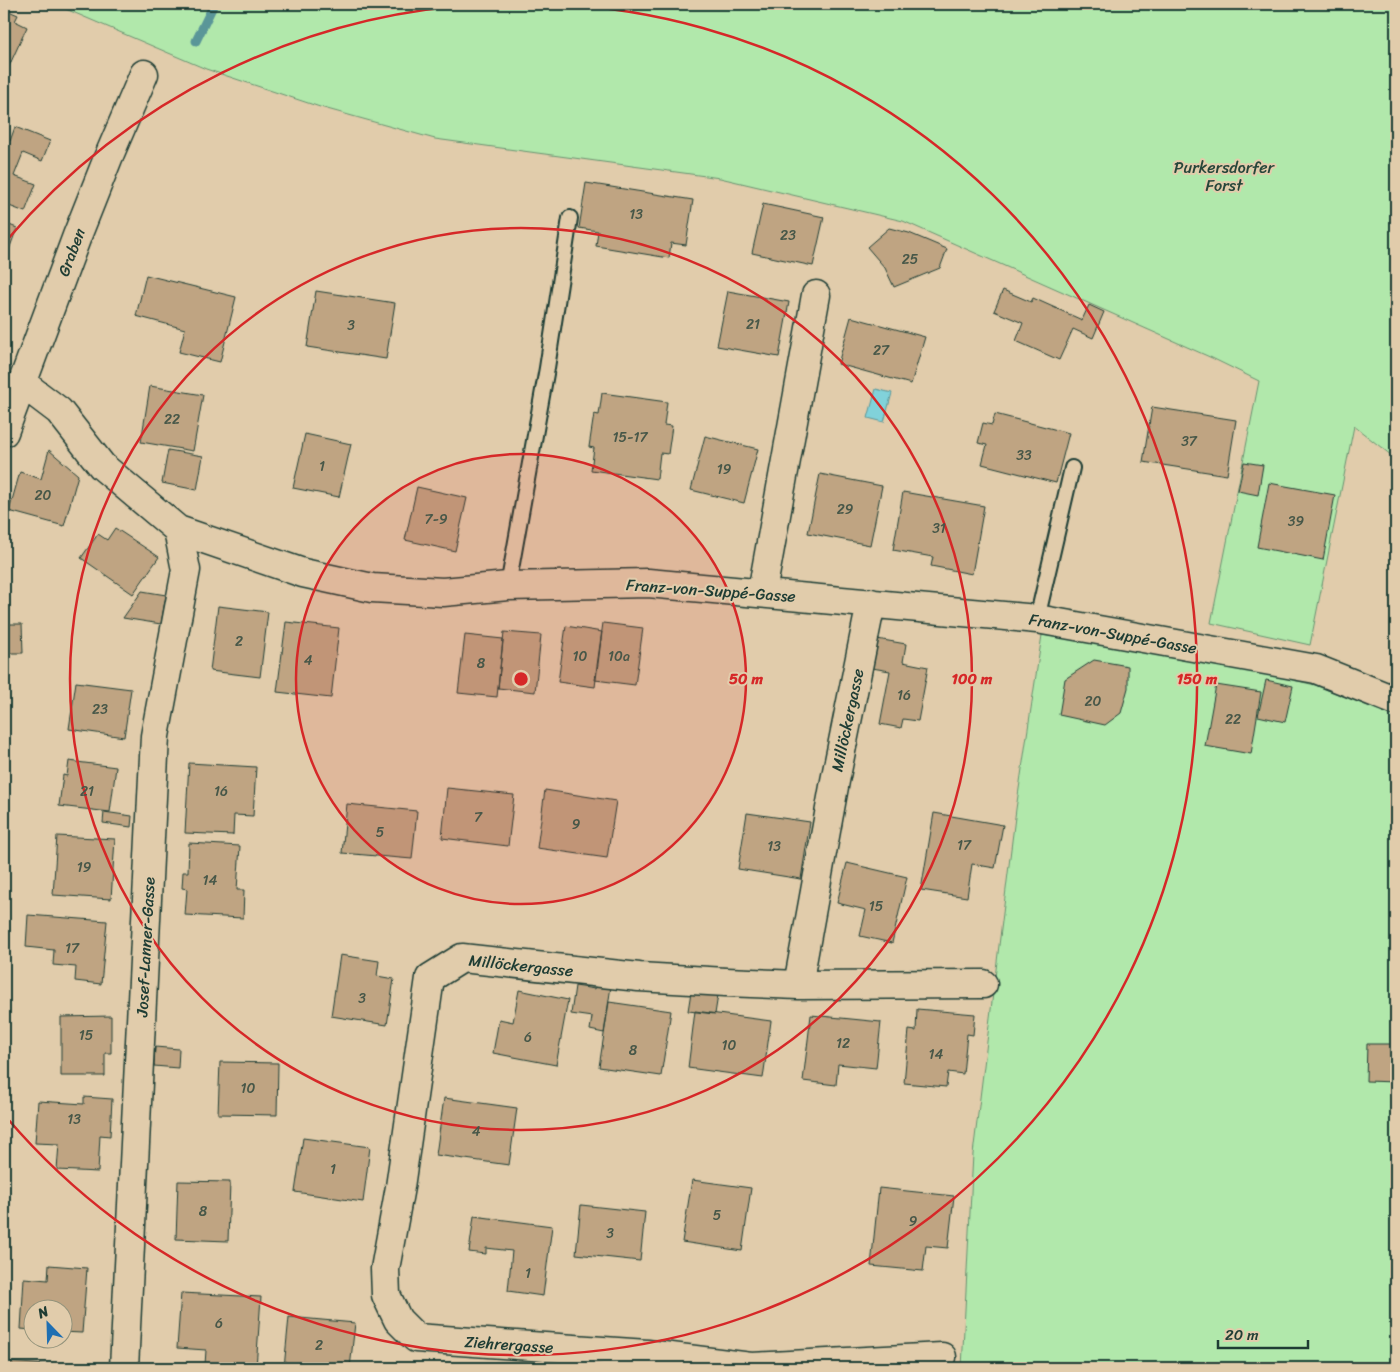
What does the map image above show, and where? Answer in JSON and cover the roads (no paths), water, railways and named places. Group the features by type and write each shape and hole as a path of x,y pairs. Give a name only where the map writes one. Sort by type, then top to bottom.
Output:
{"street":[{"name":"Graben","path":"4,432 104,166 144,74"},
{"path":"762,592 816,295"},
{"name":"Franz-von-Suppé-Gasse","path":"22,383 59,411 102,466 178,530 303,573 372,588 442,592 508,586 648,583 762,592 1037,619 1316,669 1396,701"},
{"name":"Josef-Lanner-Gasse","path":"124,1368 155,736 186,570 178,530"},
{"name":"Millöckergasse","path":"798,985 835,781 871,603"},
{"name":"Millöckergasse","path":"400,1187 430,978 462,958 639,978 798,985 983,984"},
{"name":"Ziehrergasse","path":"400,1187 385,1269 386,1295 398,1320 416,1338 647,1354 751,1368 942,1357"}],"lane":[{"path":"508,586 547,368 570,218"},
{"path":"1037,619 1072,468"}],"water":[{"path":"876,389 892,393 884,422 868,418"}],"waterway":[{"path":"196,41 214,4"}],"park label":[{"name":"Purkersdorfer Forst","path":"1224,176"}]}
